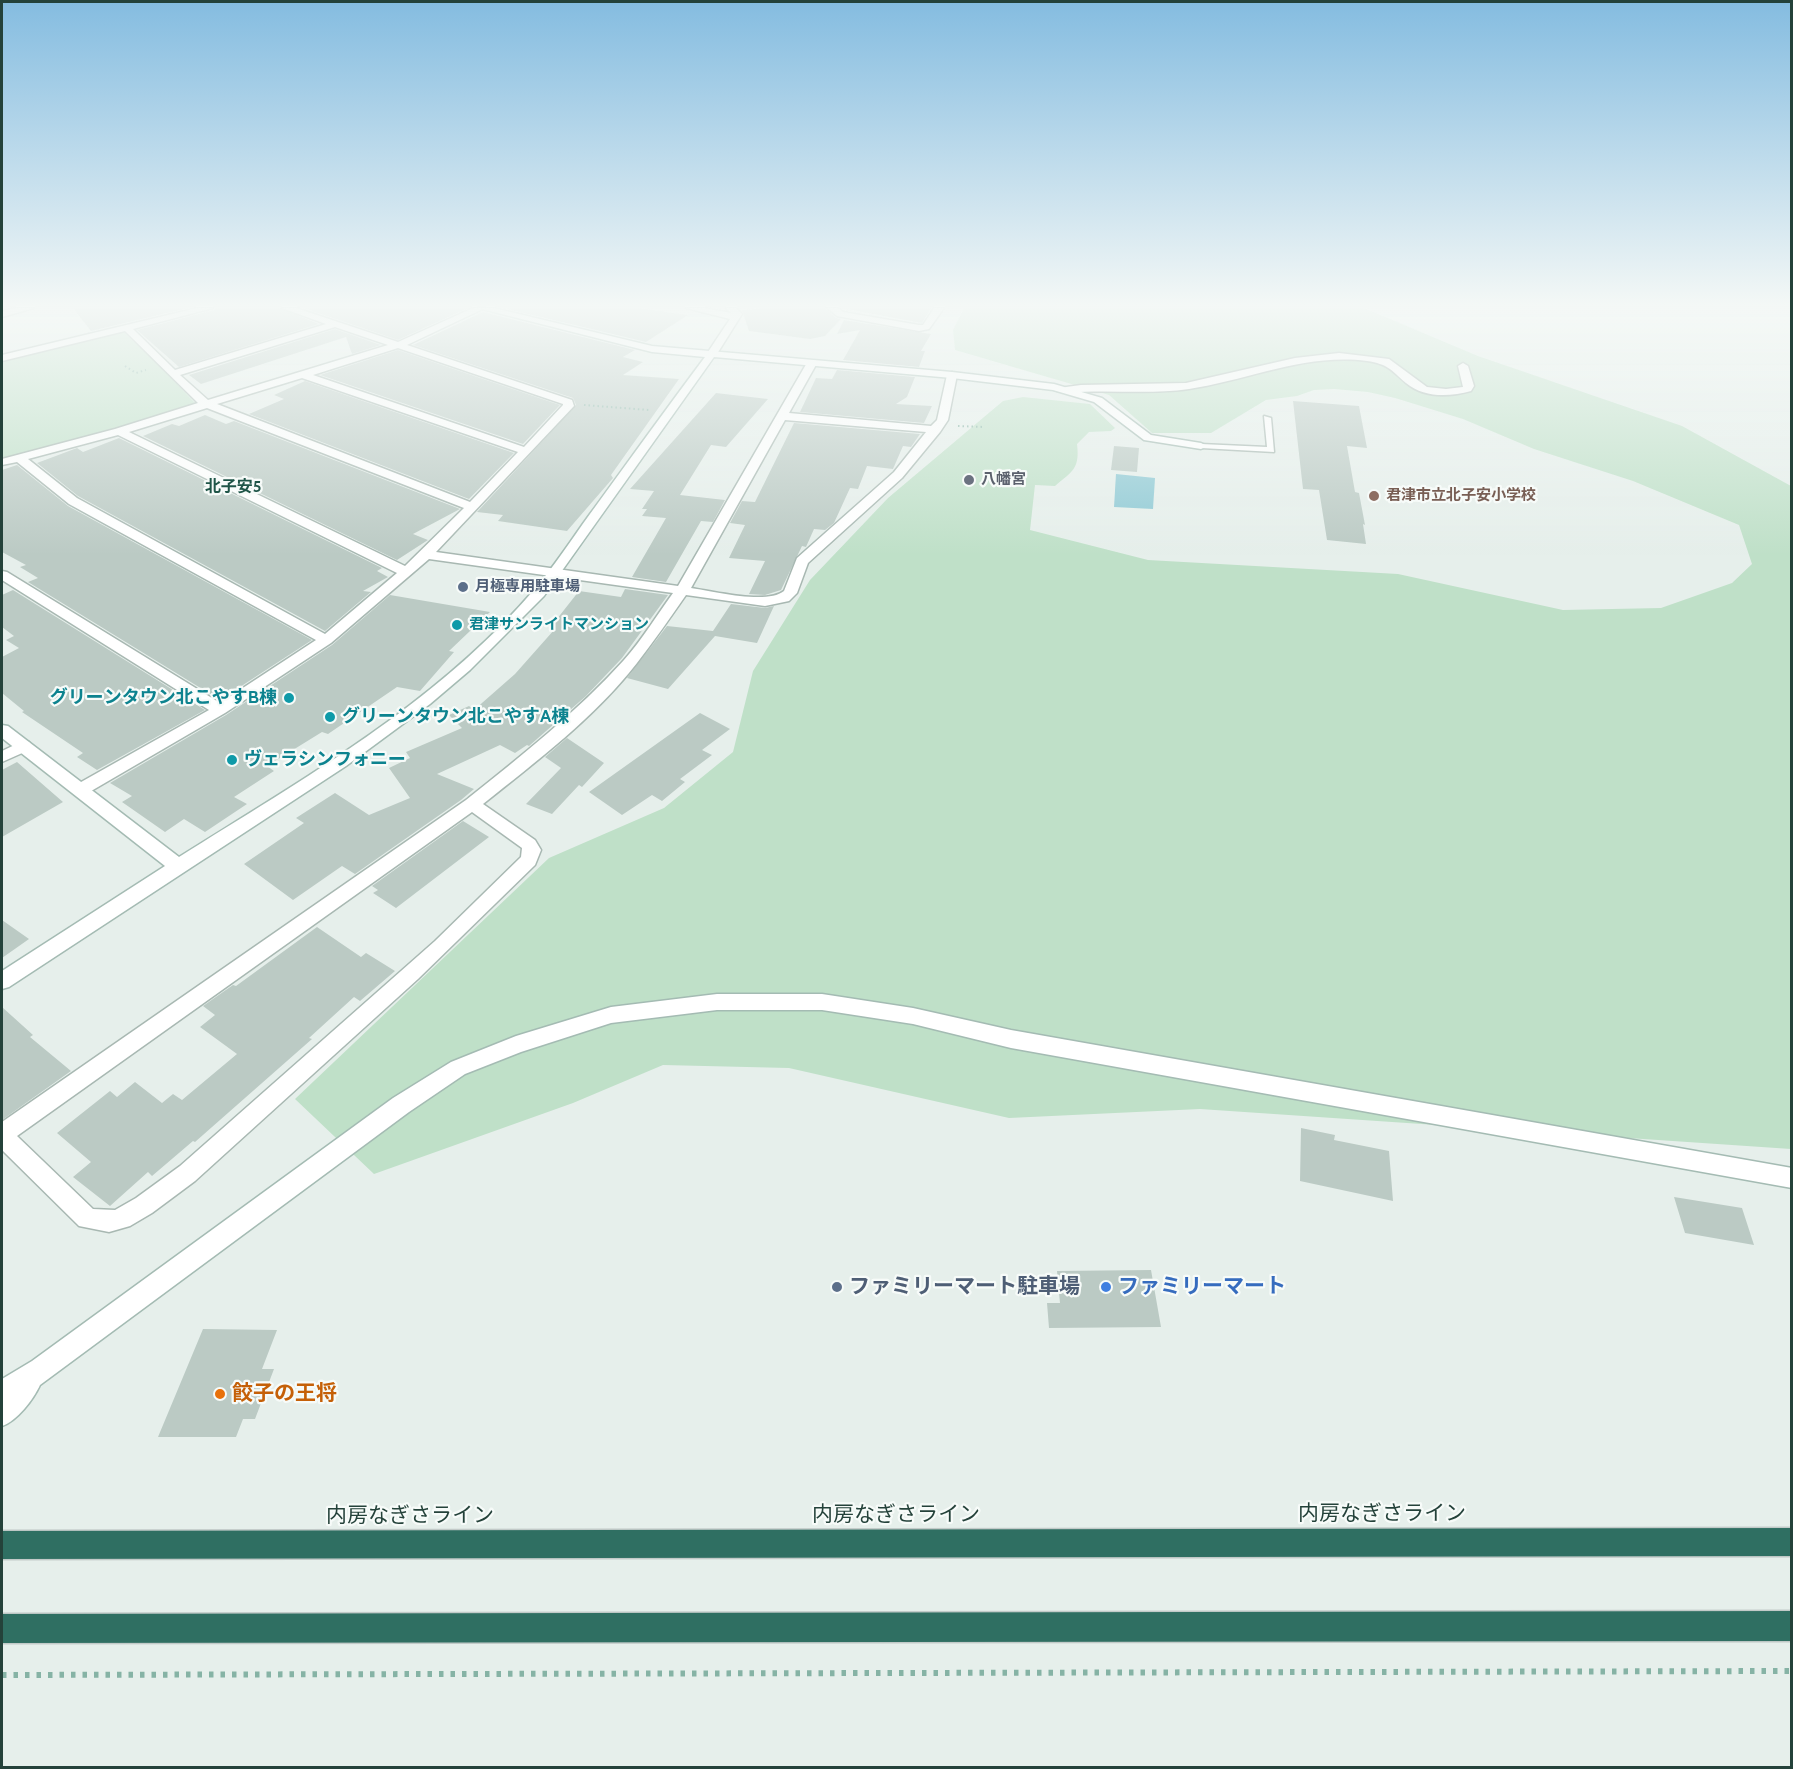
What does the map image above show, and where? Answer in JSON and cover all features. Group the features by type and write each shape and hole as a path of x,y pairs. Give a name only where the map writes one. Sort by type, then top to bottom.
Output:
{"highway":[{"name":"内房なぎさライン","path":"2,1545 1791,1542"},
{"path":"2,1629 1791,1626"}],"street":[{"path":"192,391 207,404 472,507"},
{"path":"2,462 252,391"},
{"path":"348,391 525,451"},
{"path":"80,790 220,710 326,639 426,555 569,406 529,391"},
{"path":"2,981 318,778 378,737 471,663 511,625 555,573 685,391"},
{"path":"472,804 529,844 532,850 529,860 482,909 215,1149 159,1194 121,1218 106,1223 87,1218 2,1135 472,804 537,752 597,697 631,661 682,591 796,391"},
{"path":"426,555 765,602 784,598 790,593 802,561 898,475 936,430 942,420 949,391"},
{"path":"1068,391 1098,400 1148,438 1201,446"},
{"path":"1443,391 1463,391"},
{"path":"781,416 936,430"},
{"path":"119,430 406,572"},
{"path":"20,458 73,501 326,639"},
{"path":"2,575 220,710"},
{"path":"2,730 178,866"},
{"path":"2,757 23,746"},
{"path":"2,1393 41,1370 401,1105 458,1068 516,1045 611,1015 717,1002 822,1002 913,1016 1011,1039 1791,1178"},
{"path":"2,1413 41,1370"}],"lane":[{"path":"1201,446 1271,450 1267,418"}],"path":[{"path":"568,404 655,411"},
{"path":"2,1676 1791,1671"}],"green space":[{"path":"2,391 183,391 196,404 86,438 2,459"},
{"path":"1094,391 1312,391 1297,396 1266,400 1211,433 1152,433 1109,395"},
{"path":"1352,391 1579,391 1682,426 1791,486 1791,1149 1200,1109 1009,1118 789,1068 663,1065 573,1103 374,1174 295,1099 549,858 664,808 733,752 753,671 810,580 888,498 1003,401 1023,397 1090,404 1115,428 1111,431 1089,432 1077,444 1078,452 1074,468 1055,486 1035,485 1030,530 1148,560 1398,574 1563,610 1661,608 1732,583 1752,564 1739,525 1633,481 1534,449 1463,419 1368,392"}],"water":[{"path":"1116,474 1155,478 1153,509 1114,507"}],"building":[{"path":"284,391 333,391 514,453 469,499 249,414 284,399 274,395"},
{"path":"366,391 517,391 560,405 523,444"},
{"path":"551,391 671,391 611,475 613,478 567,531 498,521 503,515 477,512 576,405 573,398"},
{"path":"810,391 910,391 907,397 896,404 932,406 924,423 800,412"},
{"path":"716,393 768,399 726,447 711,445 680,495 725,500 713,522 701,521 666,582 632,577 666,518 642,516 647,509 642,509 654,491 630,489"},
{"path":"1293,401 1359,406 1367,448 1347,446 1355,492 1359,493 1366,544 1327,540 1319,490 1303,489"},
{"path":"205,415 226,424 234,421 460,509 413,534 428,540 397,560 143,436 172,424 179,426"},
{"path":"794,423 920,434 911,447 903,446 893,469 867,466 858,489 850,488 834,523 825,530 814,529 806,547 802,546 781,590 765,595 749,594 765,561 729,558 745,525 730,523 742,501 755,502"},
{"path":"119,438 382,568 377,571 388,577 363,591 371,592 325,631 78,496 37,463 77,448 83,452"},
{"path":"1114,446 1139,448 1137,472 1111,470"},
{"path":"17,465 68,506 312,640 220,700 28,582 38,578 20,567 26,565 2,552 2,470"},
{"path":"625,589 668,595 622,658 586,696 529,746 515,753 500,745 437,774 474,789 461,800 355,874 342,866 293,900 244,864 304,823 296,818 335,793 369,815 410,798 389,768 410,758 406,752 462,728 449,715 469,706 474,710 515,674 554,630 549,629 579,591 621,597"},
{"path":"13,590 205,710 97,770 77,757 83,753 22,712 24,711 2,693 2,657 19,648 6,640 14,636 2,627 2,595"},
{"path":"390,595 490,612 449,651 454,652 420,691 397,687 328,734 322,732 267,766 274,771 234,797 247,804 205,832 184,819 165,832 122,802 132,796 110,783 226,715 332,645"},
{"path":"731,604 765,608 774,606 757,643 715,636 668,689 627,678 667,626 713,631"},
{"path":"700,713 730,729 702,750 712,755 680,779 685,782 662,801 652,795 622,815 589,792"},
{"path":"567,738 604,763 552,814 526,804 561,768 545,757"},
{"path":"17,762 63,802 2,837 2,770"},
{"path":"463,821 489,837 396,908 373,893 378,890 372,886"},
{"path":"2,920 29,939 2,958"},
{"path":"317,927 361,957 366,953 395,971 360,1001 354,997 309,1038 312,1039 195,1142 193,1141 152,1176 148,1172 110,1206 73,1177 91,1162 57,1133 110,1091 117,1097 135,1082 162,1103 173,1094 182,1100 237,1054 200,1027 215,1015 203,1006 233,985 236,986"},
{"path":"2,1007 33,1035 30,1037 71,1071 2,1120"},
{"path":"1301,1128 1335,1135 1334,1140 1389,1151 1393,1201 1300,1181"},
{"path":"1674,1197 1742,1208 1754,1245 1685,1233"},
{"name":"ファミリーマート","path":"1151,1270 1161,1327 1049,1328 1047,1303 1060,1303 1057,1271"},
{"name":"餃子の王将","path":"203,1329 277,1330 262,1369 274,1369 255,1419 243,1419 236,1437 158,1437"}],"place":[{"name":"八幡宮","path":"969,480"},
{"name":"君津市立北子安小学校","path":"1374,496"},
{"name":"月極専用駐車場","path":"463,587"},
{"name":"君津サンライトマンション","path":"457,625"},
{"name":"グリーンタウン北こやすB棟","path":"289,698"},
{"name":"グリーンタウン北こやすA棟","path":"330,717"},
{"name":"ヴェラシンフォニー","path":"232,760"},
{"name":"ファミリーマート駐車場","path":"837,1287"},
{"name":"ファミリーマート","path":"1106,1287"},
{"name":"餃子の王将","path":"220,1394"}],"district":[{"name":"北子安5","path":"233,487"}]}
